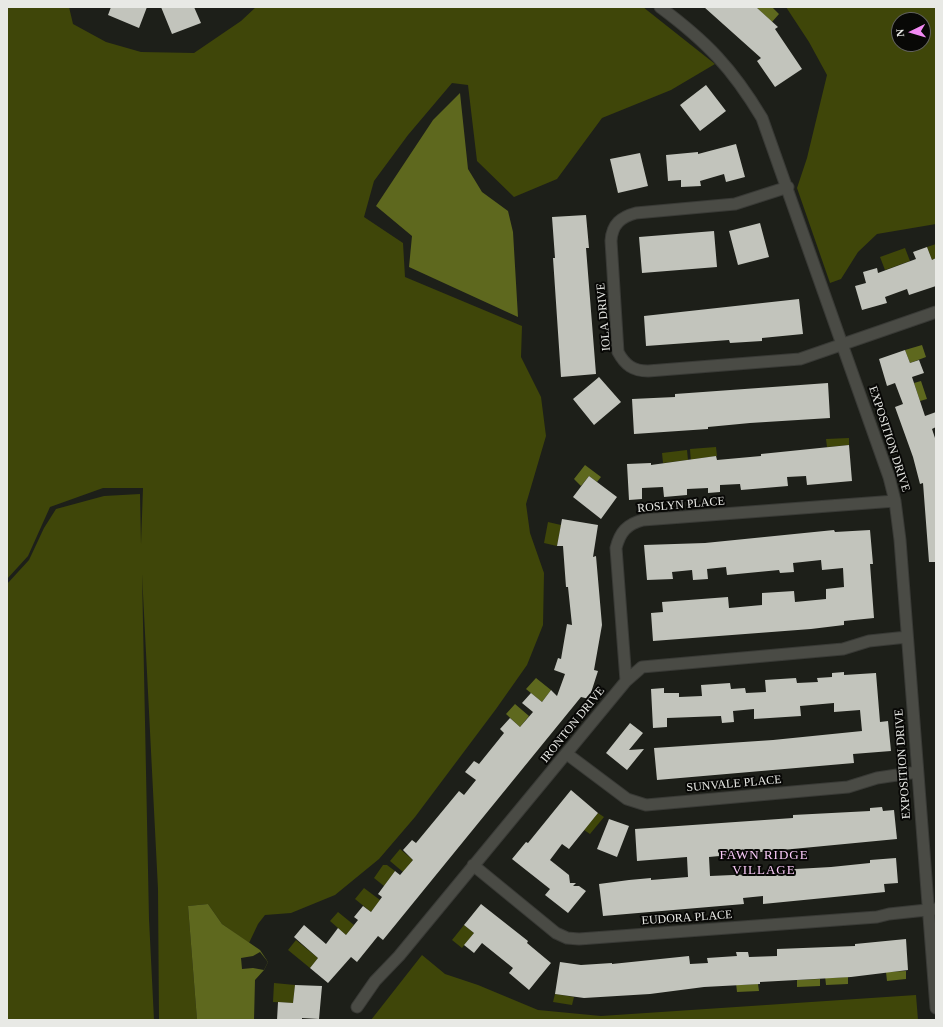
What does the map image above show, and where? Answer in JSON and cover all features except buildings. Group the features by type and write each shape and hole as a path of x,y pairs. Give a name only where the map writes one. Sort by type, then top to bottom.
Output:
{"street":[{"name":"EXPOSITION DRIVE","path":"660,7 710,47 739,80 762,118 884,458 895,501 917,772 932,910 936,1008"},
{"name":"IOLA DRIVE","path":"788,187 735,204 636,213 625,216 617,222 611,231 611,241 618,352 623,361 629,367 638,371 648,371 800,359 936,312"},
{"name":"ROSLYN PLACE","path":"626,681 616,548 618,539 627,527 634,522 895,501"},
{"name":"IRONTON DRIVE","path":"357,1007 374,981 399,956 626,681 642,667 843,649 869,641 907,637"},
{"name":"SUNVALE PLACE","path":"567,754 627,799 646,805 848,787 877,778 917,772"},
{"name":"EUDORA PLACE","path":"473,865 556,933 567,938 578,939 877,916 932,910"}],"shaded area":[{"path":"7,7 69,7 73,24 106,42 141,52 194,53 241,21 256,7 643,7 715,64 671,90 602,118 557,179 514,197 477,161 468,85 452,83 408,135 374,181 364,217 403,243 405,277 522,326 521,357 541,397 546,436 526,504 530,533 544,573 543,625 527,665 415,817 379,859 335,895 291,913 265,915 258,924 249,943 222,924 208,904 188,906 197,1020 159,1020 158,889 142,574 149,919 154,1020 7,1020 7,584 29,560 44,528 56,509 104,496 140,494 141,544 143,488 103,488 50,507 28,556 7,579"},
{"path":"756,7 772,7 779,14 772,22"},
{"path":"786,7 936,7 936,224 877,234 858,252 841,279 830,283 797,188 807,158 827,75 809,42"},
{"path":"460,93 468,169 482,192 508,211 513,232 518,317 409,267 412,236 376,206 433,120"},
{"path":"936,244 936,258 932,260 927,247"},
{"path":"905,248 910,261 885,270 880,257"},
{"path":"922,345 926,357 910,363 905,350"},
{"path":"921,381 927,399 920,401 914,383"},
{"path":"849,438 849,445 827,447 826,439"},
{"path":"716,447 717,456 694,459 694,462 691,463 690,449"},
{"path":"687,450 688,460 663,463 662,453"},
{"path":"585,465 601,477 597,482 589,476 581,486 574,479"},
{"path":"548,522 561,525 557,546 544,543"},
{"path":"536,678 551,690 542,702 526,689"},
{"path":"515,704 529,716 520,727 506,714"},
{"path":"598,813 604,817 590,834 584,830"},
{"path":"400,849 413,860 403,872 390,861"},
{"path":"383,865 387,865 395,871 384,886 374,878"},
{"path":"364,888 380,900 371,912 355,899"},
{"path":"208,904 222,924 260,950 268,962 264,970 255,980 254,1020 197,1020 188,906"},
{"path":"338,912 354,925 346,935 330,921"},
{"path":"464,925 474,933 462,948 452,940"},
{"path":"296,940 318,958 310,968 288,950"},
{"path":"422,955 445,974 478,985 538,1010 601,1016 916,995 918,1020 371,1020"},
{"path":"906,971 906,979 887,981 886,972"},
{"path":"825,976 828,978 848,977 848,984 826,985"},
{"path":"820,979 820,986 797,987 797,980"},
{"path":"274,983 295,985 293,1003 273,1002"},
{"path":"736,983 739,985 758,984 759,991 737,992"},
{"path":"555,994 574,997 572,1005 553,1002"}],"pier":[{"path":"260,952 268,962 264,970 253,968 242,969 241,958 253,956"}],"district":[{"name":"FAWN RIDGE VILLAGE","path":"764,864"}]}
